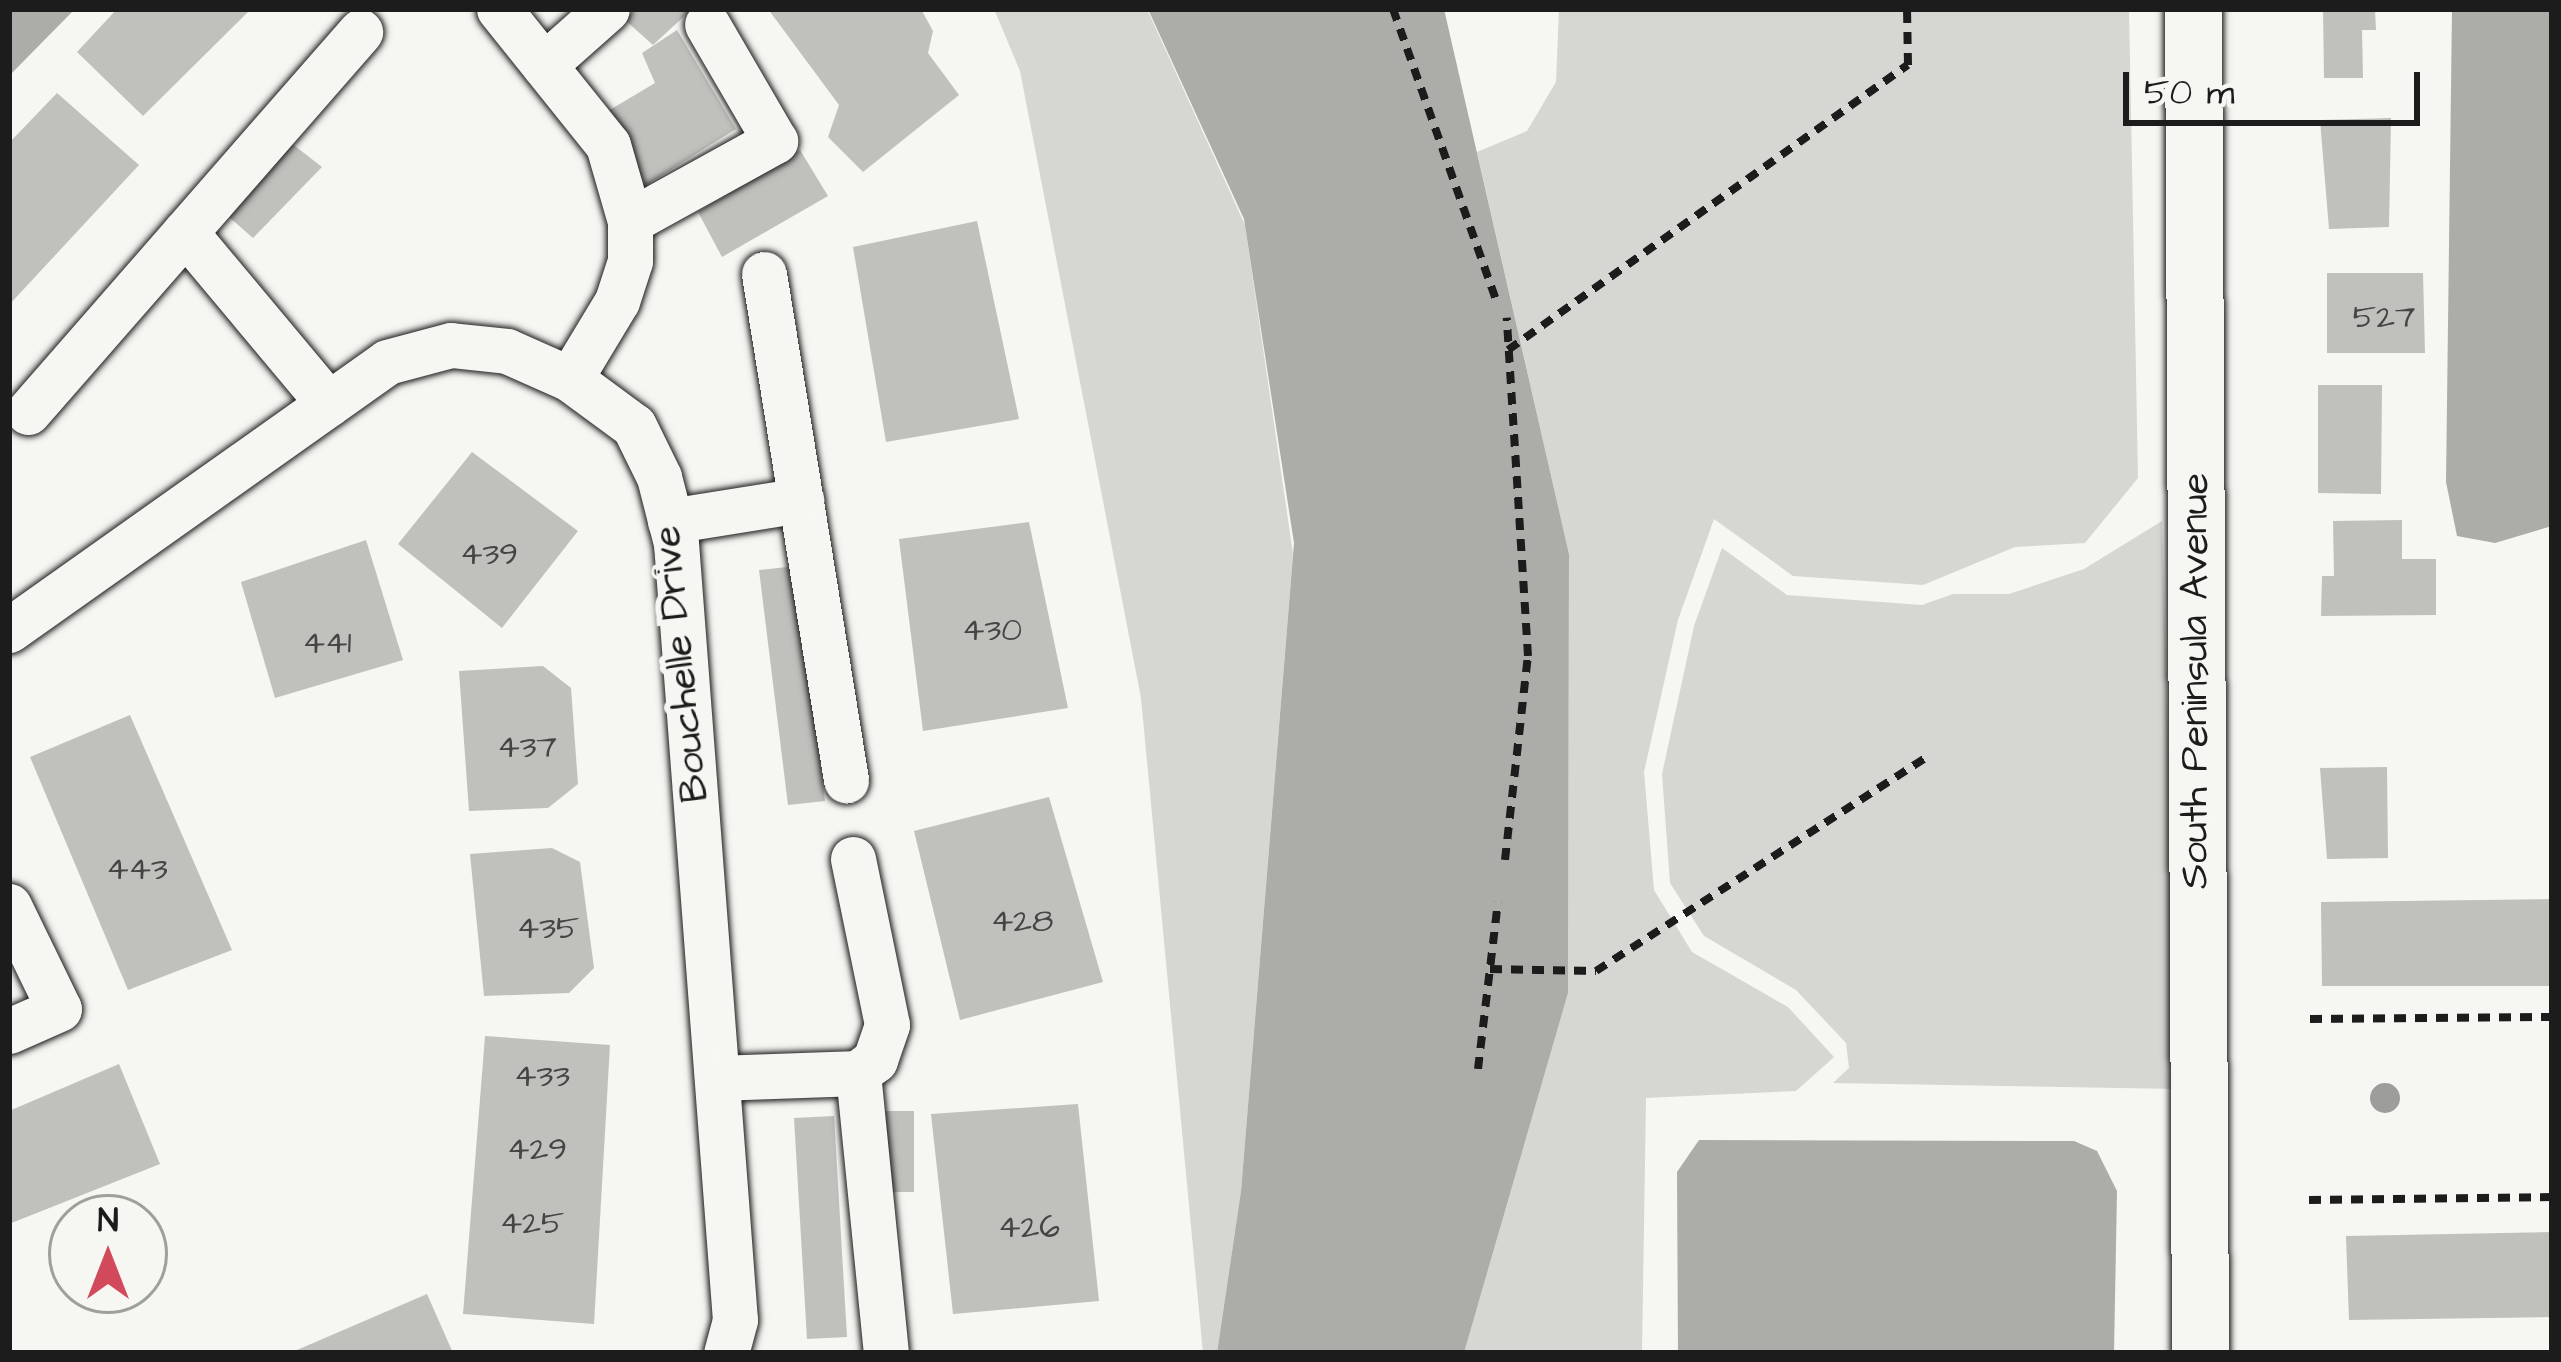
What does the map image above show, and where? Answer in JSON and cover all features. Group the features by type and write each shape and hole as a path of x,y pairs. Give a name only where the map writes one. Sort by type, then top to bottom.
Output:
{"main road":[{"name":"South Peninsula Avenue","path":"2193,9 2200,1353"}],"street":[{"path":"500,9 608,145 629,221 629,261 617,302 570,379"},
{"path":"544,65 607,9"},
{"path":"629,221 775,141 707,24"},
{"path":"28,412 360,32"},
{"path":"185,232 329,404"},
{"path":"764,274 846,780"},
{"name":"Bouchelle Drive","path":"9,629 387,362 451,345 507,351 570,379 634,426 670,521 735,1320 726,1353"},
{"path":"670,521 801,500"},
{"path":"717,1078 858,1073 874,1060 887,1025 853,859"},
{"path":"9,906 59,1009 9,1031"},
{"path":"858,1073 886,1353"}],"path":[{"path":"1393,9 1496,300"},
{"path":"1508,350 1908,65 1907,9"},
{"path":"1505,860 1528,656 1507,318"},
{"path":"1490,969 1596,971 1930,755"},
{"path":"1478,1069 1498,902"},
{"path":"2310,1019 2552,1017"},
{"path":"2309,1200 2552,1197"}],"shaded area":[{"path":"9,9 75,9 9,76"},
{"path":"994,9 1147,9 1245,225 1293,554 1241,1191 1217,1353 1203,1353 1141,698 1020,71"},
{"path":"1148,9 1444,9 1569,554 1568,993 1464,1353 1217,1353 1241,1191 1294,543 1244,219"},
{"path":"1559,9 2129,9 2138,478 2085,543 2015,547 1923,585 1793,576 1714,519 1678,620 1644,772 1654,890 1692,952 1788,1007 1834,1057 1796,1091 1646,1098 1642,1353 1464,1353 1568,993 1569,554 1477,152 1527,131 1556,82"},
{"path":"2452,9 2552,9 2552,526 2495,543 2457,536 2446,482"},
{"path":"2162,521 2178,1089 1833,1083 1849,1068 1846,1043 1796,990 1704,936 1670,883 1662,774 1694,626 1722,548 1787,595 1922,605 1953,594 2009,594 2084,569"},
{"path":"1699,1140 2074,1141 2097,1151 2117,1191 2114,1353 1678,1353 1677,1172"}],"building":[{"path":"117,9 251,9 143,116 77,52"},
{"path":"636,9 692,9 653,45 625,20"},
{"path":"768,9 921,9 933,31 928,53 959,95 863,172 828,137 839,105"},
{"path":"2323,9 2375,9 2376,30 2362,30 2363,78 2324,78"},
{"path":"677,30 736,129 646,185 603,114 655,83 642,53"},
{"path":"57,93 139,165 9,305 9,143"},
{"path":"2391,118 2389,227 2329,229 2320,120"},
{"path":"286,139 322,167 253,238 221,210"},
{"path":"800,150 828,196 722,257 698,212"},
{"path":"977,221 1019,419 886,442 853,247"},
{"path":"2327,273 2423,273 2425,353 2327,353"},
{"path":"2318,385 2382,385 2381,494 2318,493"},
{"path":"472,452 578,531 502,628 398,544"},
{"path":"2402,520 2402,559 2436,559 2436,615 2321,616 2322,576 2334,576 2333,521"},
{"path":"1029,522 1068,708 923,731 899,539"},
{"path":"366,540 403,660 275,698 241,582"},
{"path":"796,566 825,801 788,805 759,570"},
{"path":"543,666 571,688 578,784 548,808 469,811 459,671"},
{"path":"130,715 232,950 128,990 30,757"},
{"path":"2387,767 2388,858 2327,859 2320,768"},
{"path":"1049,797 1103,982 960,1020 914,831"},
{"path":"552,848 580,862 594,968 569,993 484,996 470,854"},
{"path":"2552,899 2552,986 2322,986 2321,902"},
{"path":"485,1036 610,1045 594,1324 463,1314"},
{"path":"119,1064 160,1164 84,1194 48,1194 48,1209 9,1224 9,1111"},
{"path":"1078,1104 1099,1301 953,1314 931,1114"},
{"path":"879,1111 914,1111 914,1192 879,1192"},
{"path":"834,1116 847,1337 807,1339 794,1118"},
{"path":"2552,1232 2552,1317 2349,1320 2346,1236"},
{"path":"427,1294 453,1353 290,1353"}]}
